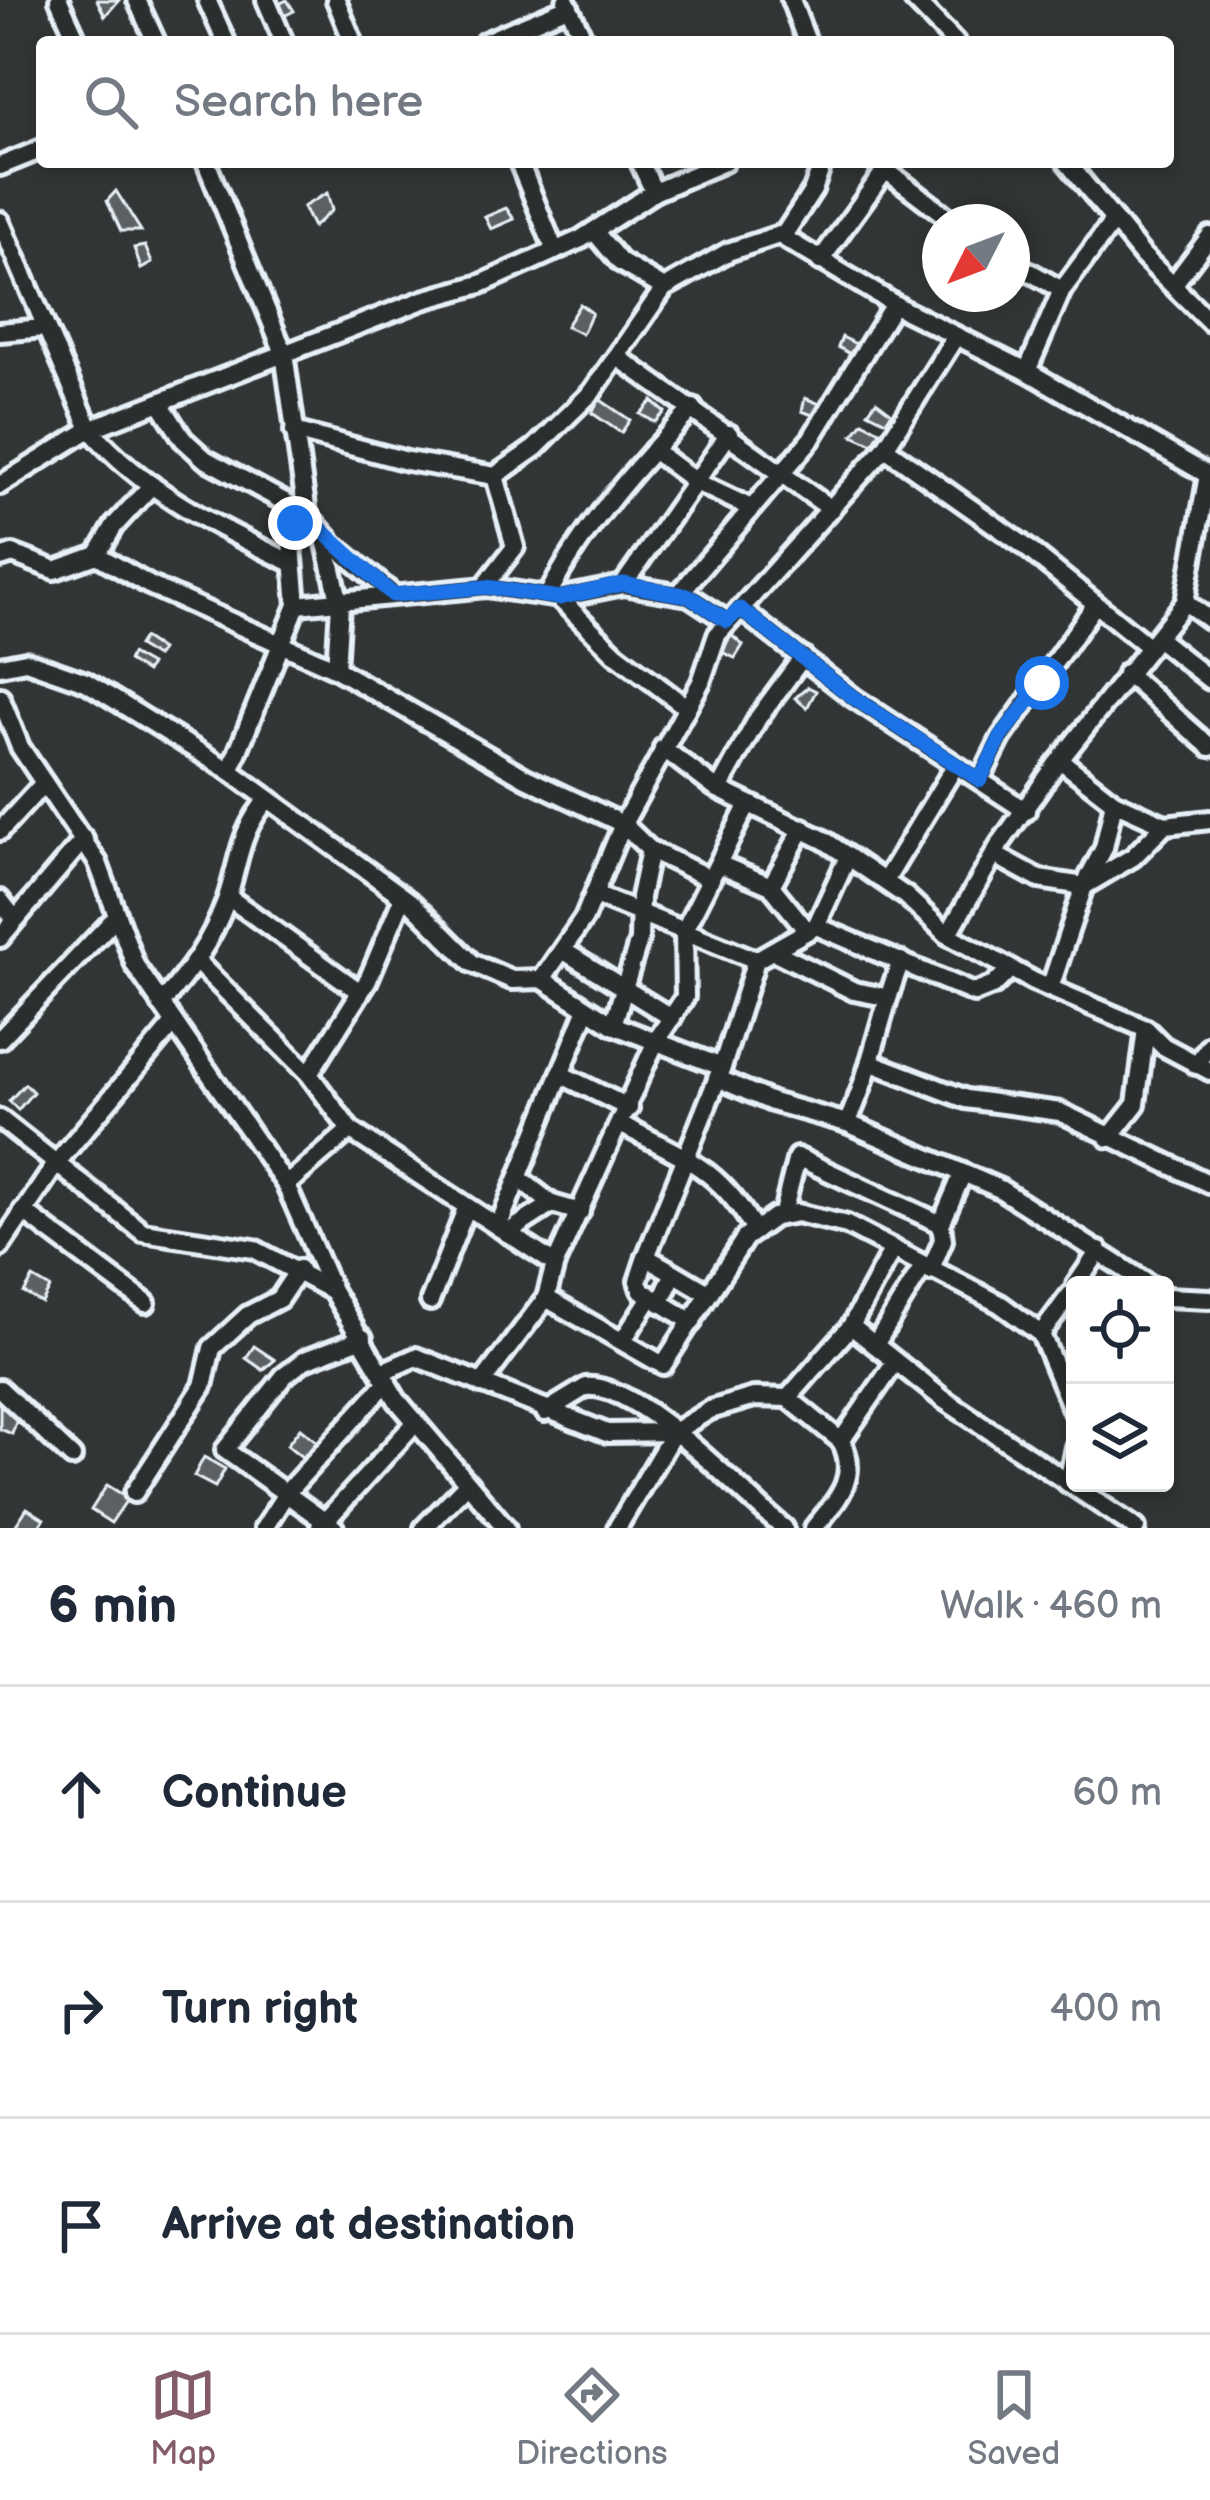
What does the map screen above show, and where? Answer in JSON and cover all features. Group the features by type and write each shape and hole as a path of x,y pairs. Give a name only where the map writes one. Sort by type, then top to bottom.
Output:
{"street":[{"path":"59,0 75,36"},
{"path":"137,0 153,36"},
{"path":"207,0 223,36"},
{"path":"266,0 281,36"},
{"path":"336,0 351,36"},
{"path":"791,0 805,36"},
{"path":"914,0 949,36"},
{"path":"498,36 567,3 582,36"},
{"path":"0,166 36,151"},
{"path":"208,168 284,353 304,512 291,536 297,605 230,771"},
{"path":"521,168 555,251"},
{"path":"643,168 654,192"},
{"path":"0,485 90,429 423,300 481,284 595,231 654,192 710,168"},
{"path":"294,431 407,461 495,476 535,448 619,358 664,288 728,252 783,236 813,190 821,168"},
{"path":"820,261 878,168"},
{"path":"880,168 929,204"},
{"path":"1072,168 1210,322"},
{"path":"1027,371 1062,290 1114,220"},
{"path":"0,221 4,244 90,429 152,484 234,536 290,562"},
{"path":"595,231 620,262 664,288"},
{"path":"783,236 894,304 1027,371 1209,475 1198,558 1185,602 1060,760 948,935"},
{"path":"1174,284 1210,236"},
{"path":"1030,272 1062,290"},
{"path":"679,594 752,508 785,479 894,304"},
{"path":"0,332 44,328"},
{"path":"542,980 595,895 623,824 733,615 884,448 956,336"},
{"path":"619,358 831,508"},
{"path":"160,403 183,439 206,460 304,512 393,595"},
{"path":"554,597 580,542 693,408"},
{"path":"623,584 729,434"},
{"path":"884,448 985,517 1095,605 1210,680"},
{"path":"653,451 696,482 752,508"},
{"path":"484,587 514,547 495,476"},
{"path":"0,557 13,554 55,571 97,555 152,484"},
{"path":"324,535 340,604 336,669"},
{"path":"97,555 149,586 336,669 526,778 623,824 650,850 771,886 810,927 974,993 994,985 1010,969"},
{"path":"1198,558 1210,581"},
{"path":"297,605 484,587 554,597 623,584 679,594 733,615 803,657 1026,811"},
{"path":"554,597 616,654 686,706"},
{"path":"1185,602 1210,620"},
{"path":"980,780 1001,737 1095,605"},
{"path":"719,789 758,718 803,657"},
{"path":"0,665 26,661 86,682 230,771 403,897 472,964 512,980 542,980 613,1025 656,1040 772,1102 847,1123 963,1173 1045,1214 1136,1276"},
{"path":"1126,673 1210,747"},
{"path":"0,697 5,725 84,839 135,965 286,1185 332,1290 414,1424 506,1528"},
{"path":"663,748 719,789 802,828 885,881 948,935 1010,969 1146,1029 1203,1068 1210,1045"},
{"path":"1060,760 1114,802 1165,825 1210,820"},
{"path":"885,881 955,766"},
{"path":"0,831 44,783"},
{"path":"161,1004 197,962 228,897 241,837 268,799"},
{"path":"1050,988 1084,886 1104,848 1114,802"},
{"path":"481,1384 546,1298 555,1264 626,1116 656,1040 688,981 684,931 748,804"},
{"path":"995,855 1040,879 1084,886 1132,856 1165,825"},
{"path":"771,886 802,828"},
{"path":"0,938 84,839"},
{"path":"613,1025 627,991 650,850"},
{"path":"692,1322 656,1300 638,1281 646,1257 720,1072 755,960 810,927 847,859"},
{"path":"595,895 755,960"},
{"path":"228,897 360,992"},
{"path":"309,1074 360,992 403,897"},
{"path":"0,900 14,918"},
{"path":"0,1039 116,917"},
{"path":"564,950 672,1018"},
{"path":"773,951 854,991 885,998"},
{"path":"847,1123 872,1063 885,998 902,961"},
{"path":"197,962 309,1074 350,1130 555,1264"},
{"path":"502,1230 586,1010"},
{"path":"0,1247 58,1161 174,1023"},
{"path":"1108,1138 1136,1104 1146,1029"},
{"path":"872,1063 966,1100 1060,1112 1210,1184"},
{"path":"560,1074 741,1200 754,1231"},
{"path":"0,1118 58,1161 94,1198 143,1232 254,1249 332,1290"},
{"path":"286,1185 350,1130"},
{"path":"783,1214 797,1157 941,1224"},
{"path":"875,1345 943,1240 941,1224 963,1173"},
{"path":"520,1179 552,1204 580,1212"},
{"path":"502,1230 552,1204"},
{"path":"430,1301 466,1209"},
{"path":"23,1210 146,1303"},
{"path":"546,1298 664,1365 708,1293 754,1231 783,1214 847,1225 926,1270 976,1290 1040,1334 1066,1395"},
{"path":"1083,1276 1099,1251"},
{"path":"788,1398 851,1326 891,1252"},
{"path":"646,1257 708,1293"},
{"path":"134,1493 203,1387 212,1348 248,1315 279,1299 299,1269"},
{"path":"623,1340 674,1273"},
{"path":"1174,1296 1210,1298"},
{"path":"1040,1334 1066,1301"},
{"path":"851,1326 894,1364 1066,1482"},
{"path":"363,1338 305,1360 284,1376 225,1450 326,1526 414,1424"},
{"path":"264,1528 284,1496 385,1376 416,1357 607,1433 674,1432"},
{"path":"841,1441 894,1364"},
{"path":"545,1412 578,1390 596,1386 674,1432 784,1528"},
{"path":"0,1389 72,1457"},
{"path":"617,1528 674,1432 710,1409 754,1397 788,1398 841,1441 849,1456 849,1477 814,1528"},
{"path":"424,1528 466,1486"},
{"path":"1082,1492 1136,1528"}],"building":[{"path":"97,0 119,0 105,16"},
{"path":"287,0 294,11 284,16 279,4"},
{"path":"116,191 141,231 121,231 107,201"},
{"path":"327,193 332,210 313,227 303,207"},
{"path":"506,208 514,219 491,229 485,217"},
{"path":"145,246 152,263 141,269 134,248"},
{"path":"580,304 592,313 582,334 566,326"},
{"path":"842,337 856,344 854,356 838,347"},
{"path":"805,398 820,404 815,416 802,411"},
{"path":"599,399 630,420 621,433 592,413"},
{"path":"652,401 665,412 655,422 640,414"},
{"path":"876,401 892,413 886,421 868,412"},
{"path":"863,422 880,431 873,444 853,435"},
{"path":"731,635 743,645 735,658 722,652"},
{"path":"143,638 161,650 156,657 138,646"},
{"path":"131,654 150,665 146,672 128,661"},
{"path":"808,687 816,691 807,708 795,698"},
{"path":"25,1084 33,1092 18,1110 9,1101"},
{"path":"33,1278 50,1288 42,1303 24,1293"},
{"path":"254,1346 275,1360 263,1370 246,1358"},
{"path":"0,1406 19,1414 12,1434 0,1429"},
{"path":"300,1428 320,1444 307,1461 287,1445"},
{"path":"204,1457 225,1469 215,1487 194,1476"},
{"path":"107,1485 128,1498 111,1523 91,1510"},
{"path":"27,1508 44,1519 38,1528 14,1528"}],"route":[{"path":"295,523 301,511 307,514 334,545 393,595 487,587 559,598 623,584 689,596 727,621 740,609 854,698 980,780 1001,737 1042,683"}]}
